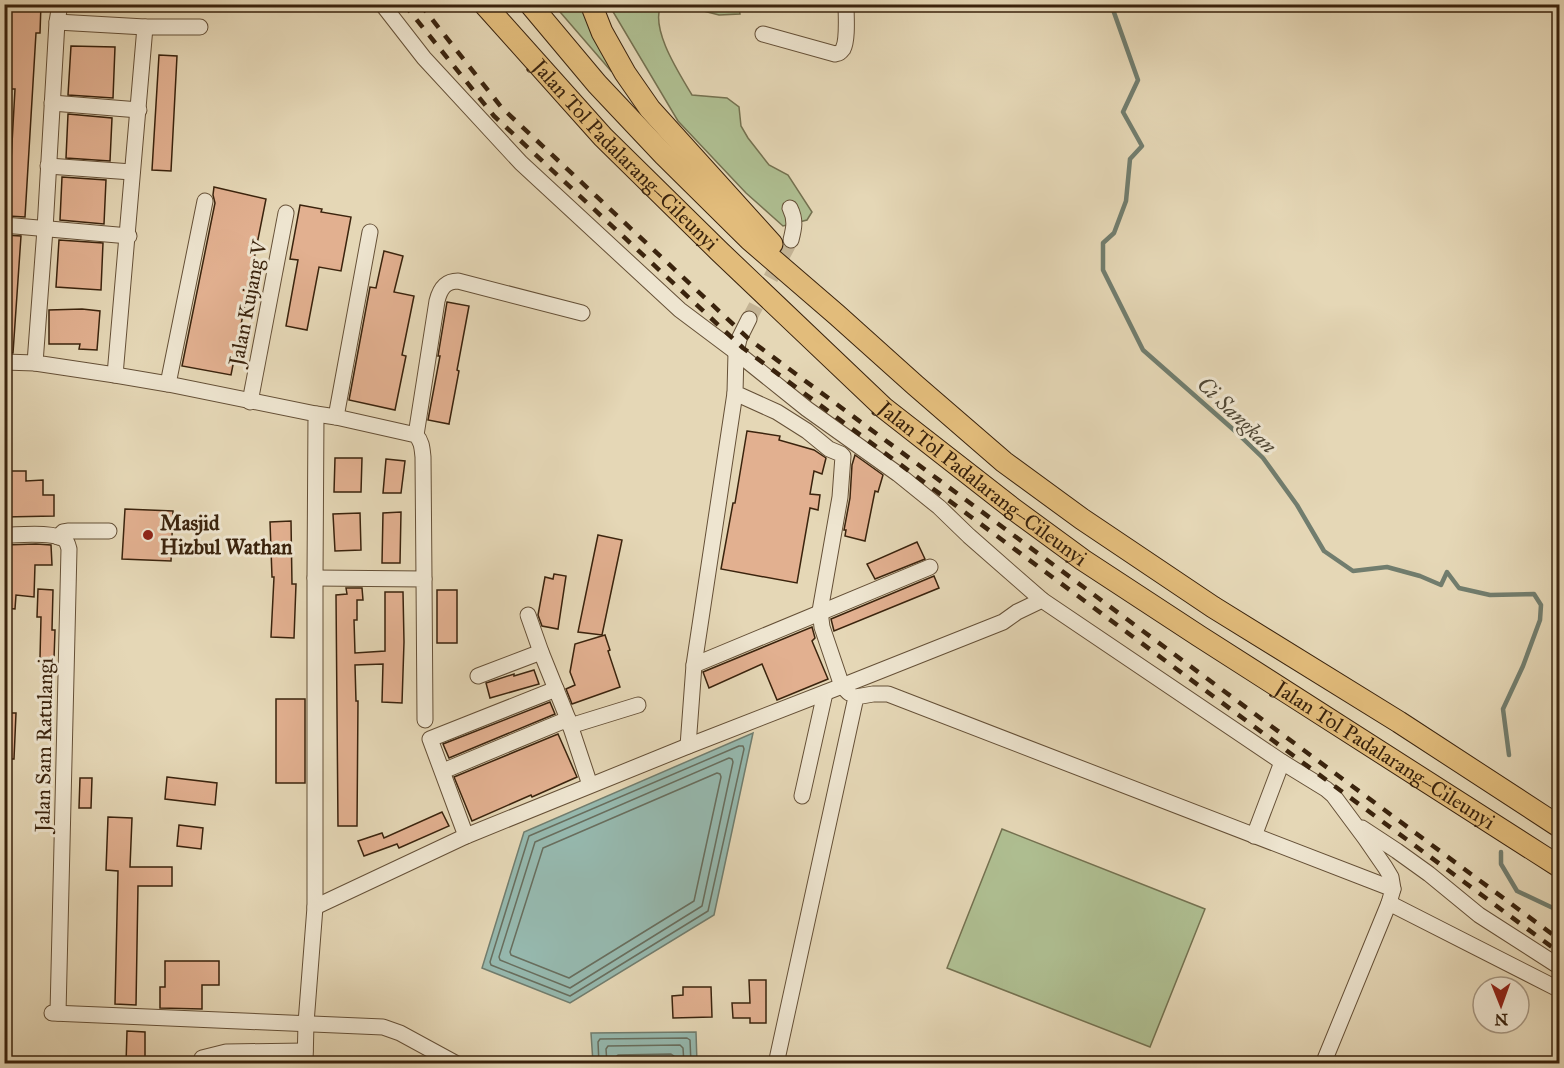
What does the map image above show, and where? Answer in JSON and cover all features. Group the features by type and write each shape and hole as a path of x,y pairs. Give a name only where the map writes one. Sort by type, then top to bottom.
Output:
{"highway":[{"name":"Jalan Tol Padalarang–Cileunyi","path":"484,4 603,137 884,408 1083,560 1560,867"},
{"name":"Jalan Tol Padalarang–Cileunyi","path":"531,4 597,84 664,155 750,240 1004,462 1082,519 1213,606 1399,722 1560,827"},
{"path":"591,4 602,32 625,73 650,109 837,315"}],"street":[{"path":"35,363 60,4"},
{"path":"382,4 424,58 520,163 680,310 807,409 898,474 939,507 969,537 1042,600 1333,795 1391,877 1391,896 1323,1064"},
{"path":"763,34 835,54 840,52 845,42 846,4"},
{"path":"57,22 145,27 201,27"},
{"path":"115,375 129,236 132,172 145,27"},
{"path":"52,103 139,110"},
{"path":"48,165 132,172"},
{"path":"168,384 205,201"},
{"path":"790,208 795,224 791,240"},
{"name":"Jalan Kujang V","path":"250,402 286,213"},
{"path":"4,225 129,236"},
{"path":"336,417 370,232"},
{"path":"425,720 423,457 422,444 416,435 440,290 446,284 459,281 582,313"},
{"path":"688,746 694,665 735,393 736,352 739,339 749,319"},
{"path":"4,362 35,363 168,384 416,435"},
{"path":"735,393 777,412 843,456 840,497 820,611 822,627 842,686 849,693 856,697 888,694 1254,836 1391,896 1560,990"},
{"path":"202,1058 226,1052 305,1057 315,907 316,414"},
{"path":"4,535 58,537 63,532 69,531 110,531"},
{"name":"Jalan Sam Ratulangi","path":"58,537 67,543 69,557 55,1013 383,1027 400,1033 457,1064"},
{"path":"694,665 930,567"},
{"path":"315,578 424,579"},
{"path":"315,907 466,836 1003,622 1017,612 1042,600"},
{"path":"528,615 590,785"},
{"path":"478,676 542,652"},
{"path":"466,836 430,739 556,689"},
{"path":"802,796 825,693"},
{"path":"776,1064 856,697"},
{"path":"443,771 569,723 638,705"},
{"path":"1254,836 1281,762"},
{"path":"1354,824 1404,856 1479,915 1560,967"}],"green space":[{"path":"554,5 583,5 614,71 611,71"},
{"path":"609,5 661,5 659,26 663,38 692,95 727,98 739,107 741,126 748,138 769,165 788,175 812,212 807,220 783,226 746,193 678,121"},
{"path":"680,5 734,5 739,8 740,14 719,15"},
{"path":"1002,829 1205,909 1150,1047 947,968"}],"water":[{"path":"753,733 714,915 570,1003 482,968 524,832"},
{"path":"696,1032 697,1063 593,1063 591,1033"}],"building":[{"path":"4,4 41,4 40,33 36,33 25,217 8,216 15,89 4,89"},
{"path":"71,46 115,47 113,98 68,95"},
{"path":"159,55 177,56 171,171 152,170"},
{"path":"68,114 112,118 110,161 66,158"},
{"path":"62,177 106,180 104,224 60,220"},
{"path":"214,187 266,199 231,375 182,366 215,203"},
{"path":"300,205 322,209 321,212 351,217 341,271 319,267 307,330 286,326 298,260 290,259"},
{"path":"4,235 21,236 13,353 4,352"},
{"path":"59,240 103,243 101,290 56,287"},
{"path":"384,251 403,256 394,292 414,296 402,355 406,356 395,410 349,400 370,287 376,288"},
{"path":"447,302 469,306 449,424 428,420"},
{"path":"49,310 100,311 97,350 79,349 80,344 49,344"},
{"path":"747,431 780,436 779,440 814,450 826,458 822,474 814,471 810,494 820,495 818,510 810,508 797,583 721,569"},
{"path":"855,455 883,475 878,492 875,491 865,541 845,536 846,530 844,530"},
{"path":"335,458 362,458 361,492 334,492"},
{"path":"386,459 405,461 401,493 383,493"},
{"path":"4,471 26,471 26,481 43,480 43,495 54,495 54,516 4,517"},
{"name":"Masjid Hizbul Wathan","path":"125,509 173,511 171,561 122,559"},
{"path":"401,512 400,563 382,563 383,513"},
{"path":"360,513 361,550 335,551 333,514"},
{"path":"291,521 292,584 296,584 294,638 271,637 274,577 272,577 270,522"},
{"path":"598,535 622,540 602,635 578,632"},
{"path":"917,542 925,559 875,579 867,564"},
{"path":"4,545 51,545 52,565 35,565 34,597 16,595 15,609 4,608"},
{"path":"554,574 566,576 558,629 542,626 538,615 545,577 553,579"},
{"path":"934,576 939,588 834,631 831,619"},
{"path":"346,588 362,588 363,600 357,600 357,620 354,620 355,653 385,651 385,592 403,592 402,703 382,702 383,664 355,665 356,701 358,701 357,826 338,826 336,595 347,594"},
{"path":"38,589 53,590 54,659 40,658 41,617 37,617"},
{"path":"437,590 457,590 457,643 437,643"},
{"path":"812,627 815,638 812,641 828,679 777,700 762,664 709,688 703,672"},
{"path":"605,635 620,687 572,704 566,689 575,685 570,672 575,644"},
{"path":"534,670 539,684 490,698 486,683"},
{"path":"276,699 305,699 305,783 276,783"},
{"path":"550,702 555,714 449,758 443,744"},
{"path":"4,713 16,713 14,759 4,759"},
{"path":"558,734 577,777 472,821 454,777"},
{"path":"167,777 217,783 215,805 165,799"},
{"path":"80,778 92,778 91,808 79,808"},
{"path":"442,812 449,826 399,848 397,844 364,856 358,841 382,833 384,838"},
{"path":"108,817 132,818 130,867 172,867 172,886 138,886 136,1005 115,1004 118,871 106,870"},
{"path":"179,825 203,828 201,849 177,846"},
{"path":"165,961 219,961 219,985 202,985 202,1009 160,1008 160,987 165,987"},
{"path":"749,980 766,980 766,1023 750,1023 750,1018 733,1018 732,1003 750,1003"},
{"path":"683,987 711,987 712,1017 673,1018 672,996 683,995"},
{"path":"127,1031 145,1032 145,1064 126,1064"}],"waterway":[{"name":"Ci Sangkan","path":"1111,4 1138,80 1123,112 1142,146 1130,159 1126,201 1114,233 1103,243 1103,270 1143,350 1263,458 1297,505 1324,551 1353,571 1387,567 1420,576 1441,585 1447,572 1459,588 1490,595 1534,594 1541,605 1540,620 1523,666 1503,709 1509,755"},
{"name":"Ci Sangkan","path":"1501,852 1501,864 1517,891 1553,908 1560,915"}],"tunnel":[{"path":"749,319 791,240"}],"railway":[{"path":"404,4 494,116 743,348 1560,953"},
{"path":"420,4 502,108 750,340 1560,940"}],"place":[{"name":"Masjid Hizbul Wathan","path":"148,535"}]}
